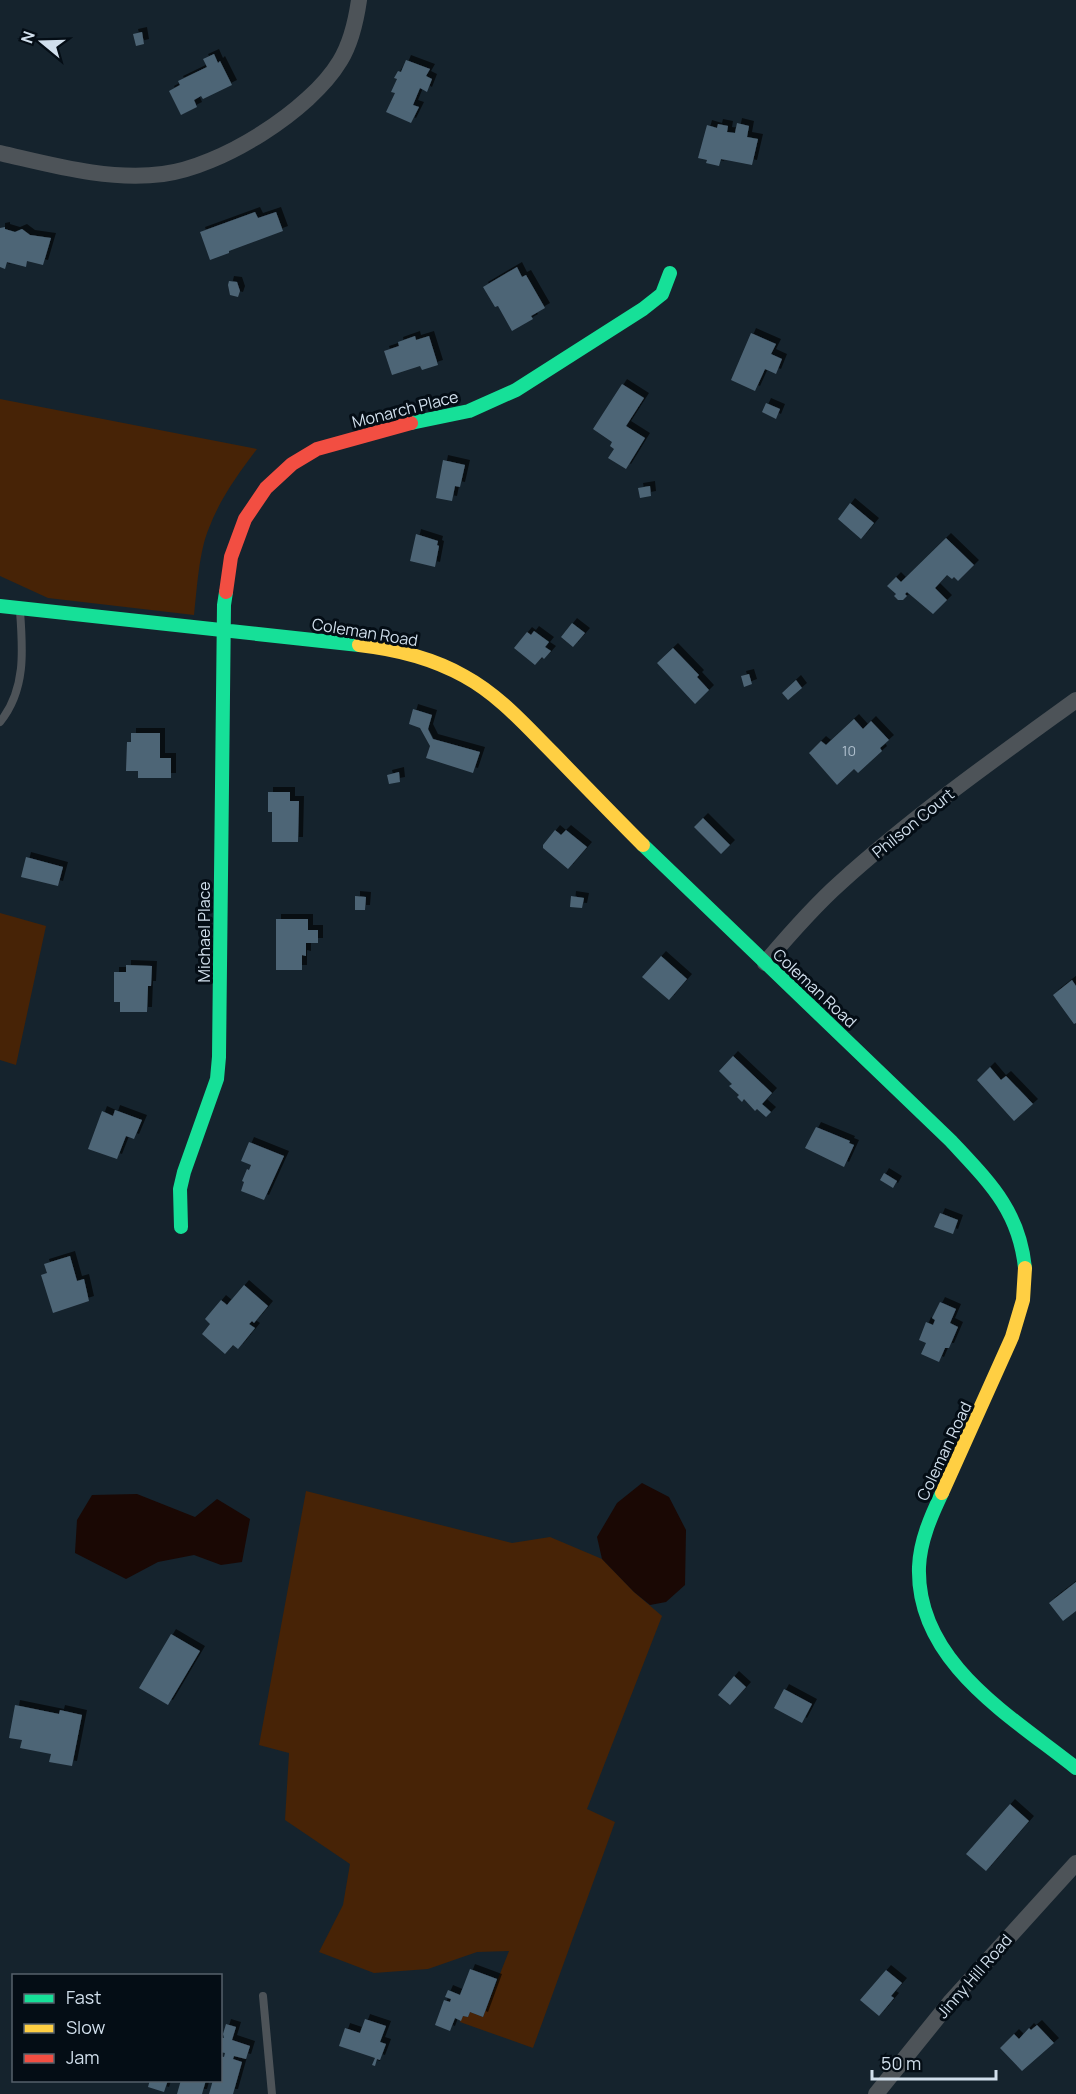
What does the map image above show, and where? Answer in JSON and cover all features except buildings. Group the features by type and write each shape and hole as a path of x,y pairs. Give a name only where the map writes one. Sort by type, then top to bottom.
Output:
{"street":[{"path":"0,153 105,176 163,174 203,165 241,147 286,117 316,91 341,61 355,24 359,0"},
{"name":"Monarch Place","path":"223,630 231,557 245,519 266,488 292,464 317,449 398,426 469,411 516,390 643,309 662,294 670,273"},
{"name":"Coleman Road","path":"0,606 375,647 427,659 471,679 512,711 650,853 951,1141 988,1180 1004,1202 1017,1230 1025,1273 1023,1300 1017,1323 996,1376 925,1534 919,1566 921,1597 925,1615 952,1664 976,1689 1076,1768"},
{"name":"Michael Place","path":"181,1227 180,1189 217,1079 219,1057 223,630"},
{"name":"Philson Court","path":"765,963 838,884 888,841 979,770 1076,700"},
{"name":"Jinny Hill Road","path":"876,2094 951,2001 1076,1863"}],"lane":[{"path":"0,722 8,712 21,674 23,654 20,608"},
{"path":"263,1996 272,2094"}],"shaded area":[{"path":"0,399 257,449 236,477 213,517 201,559 194,615 48,598 0,576"},
{"path":"0,913 46,926 16,1065 0,1060"},
{"path":"642,1483 669,1497 686,1530 685,1585 666,1602 650,1605 602,1559 597,1537 617,1503"},
{"path":"306,1491 512,1543 550,1537 602,1559 634,1592 662,1616 587,1809 615,1822 533,2048 460,2022 463,2016 468,2017 470,2012 483,2017 509,1951 477,1952 428,1969 374,1973 319,1952 343,1905 350,1864 285,1820 289,1753 259,1745"},
{"path":"137,1494 195,1517 217,1499 250,1519 242,1562 221,1565 194,1555 158,1562 126,1579 75,1553 77,1520 92,1495"}],"traffic: fast":[{"path":"411,423 469,411 516,390 643,309 662,294 670,273"},
{"path":"181,1227 180,1189 217,1079 219,1057 224,605 226,592"},
{"path":"0,606 359,645"},
{"path":"643,845 951,1141 978,1170 1009,1213 1022,1248 1025,1268"},
{"path":"942,1493 924,1538 919,1567 922,1601 933,1631 950,1659 972,1684 997,1707 1076,1768"}],"traffic: slow":[{"path":"359,645 426,659 452,670 489,692 522,721 643,845"},
{"path":"942,1493 1012,1337 1023,1300 1025,1268"}],"traffic: jam":[{"path":"226,592 231,557 245,519 266,488 292,464 317,449 411,423"}]}
